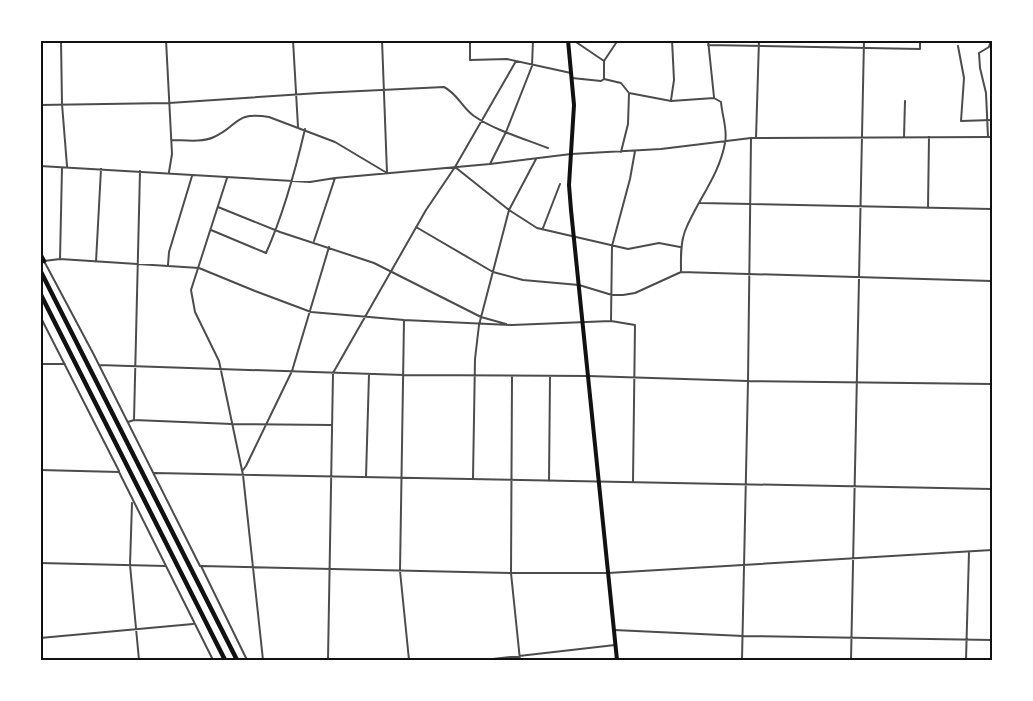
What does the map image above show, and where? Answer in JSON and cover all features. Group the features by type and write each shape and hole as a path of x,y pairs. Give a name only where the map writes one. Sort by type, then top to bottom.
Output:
{"highway":[{"path":"40,254 44,261"},
{"path":"40,270 237,660"},
{"path":"40,293 225,660"}],"main road":[{"path":"568,40 574,115 570,185 617,660"}],"street":[{"path":"61,40 62,104 68,168"},
{"path":"166,40 172,154 169,173"},
{"path":"293,40 298,127"},
{"path":"382,40 387,173"},
{"path":"470,40 470,60 507,59 571,76 621,83 629,93 628,124 621,152"},
{"path":"490,164 506,132 532,66 533,40"},
{"path":"573,40 604,61"},
{"path":"604,79 604,61 618,40"},
{"path":"671,101 674,80 672,40"},
{"path":"708,40 714,98"},
{"path":"756,138 759,40"},
{"path":"851,660 864,40"},
{"path":"708,45 920,49 920,40"},
{"path":"988,137 986,93 980,68 980,53 989,47 991,40"},
{"path":"958,46 964,78 961,121 993,120"},
{"path":"328,660 333,373 416,227 455,167 516,62"},
{"path":"40,105 169,103 444,87 453,92 473,116 548,148"},
{"path":"629,93 671,101 714,98 721,102 726,132 725,143 721,158 684,232 681,247 681,272"},
{"path":"904,137 905,101"},
{"path":"171,140 214,137 241,118 258,115 305,129 335,142 387,173"},
{"path":"211,230 266,253 293,181 305,129"},
{"path":"928,208 929,137"},
{"path":"40,166 310,182 571,154 725,143 751,138 993,137"},
{"path":"742,660 751,138"},
{"path":"612,321 612,246 635,151"},
{"path":"473,479 475,375 479,325 509,210 536,159"},
{"path":"455,167 509,210 537,228 628,249 659,243 681,247"},
{"path":"60,260 62,168"},
{"path":"96,262 100,170"},
{"path":"134,420 140,171"},
{"path":"168,265 169,252 192,176"},
{"path":"227,178 191,290 195,312 219,361 243,475 263,660"},
{"path":"314,242 335,178"},
{"path":"543,228 560,184"},
{"path":"700,203 993,209"},
{"path":"218,207 276,231 329,247 392,271 481,317 511,325"},
{"path":"416,227 493,272 524,280 579,285 612,295 635,293 681,272 993,281"},
{"path":"242,470 292,372 329,247"},
{"path":"247,660 154,472 44,261 199,268 311,312 479,325 612,321 635,325 633,482"},
{"path":"40,316 70,370 132,501 213,660"},
{"path":"404,320 400,571 409,660"},
{"path":"40,364 65,364"},
{"path":"99,365 404,375 588,376 748,381 993,384"},
{"path":"366,477 369,374"},
{"path":"512,376 511,573 520,660"},
{"path":"549,481 550,376"},
{"path":"128,422 134,420 332,425"},
{"path":"40,470 119,472"},
{"path":"154,472 993,489"},
{"path":"132,501 130,565 140,660"},
{"path":"201,566 608,573 744,567 993,550"},
{"path":"966,660 969,552"},
{"path":"40,563 166,566"},
{"path":"40,638 194,624"},
{"path":"614,630 743,636 993,640"},
{"path":"484,660 615,645"}]}
